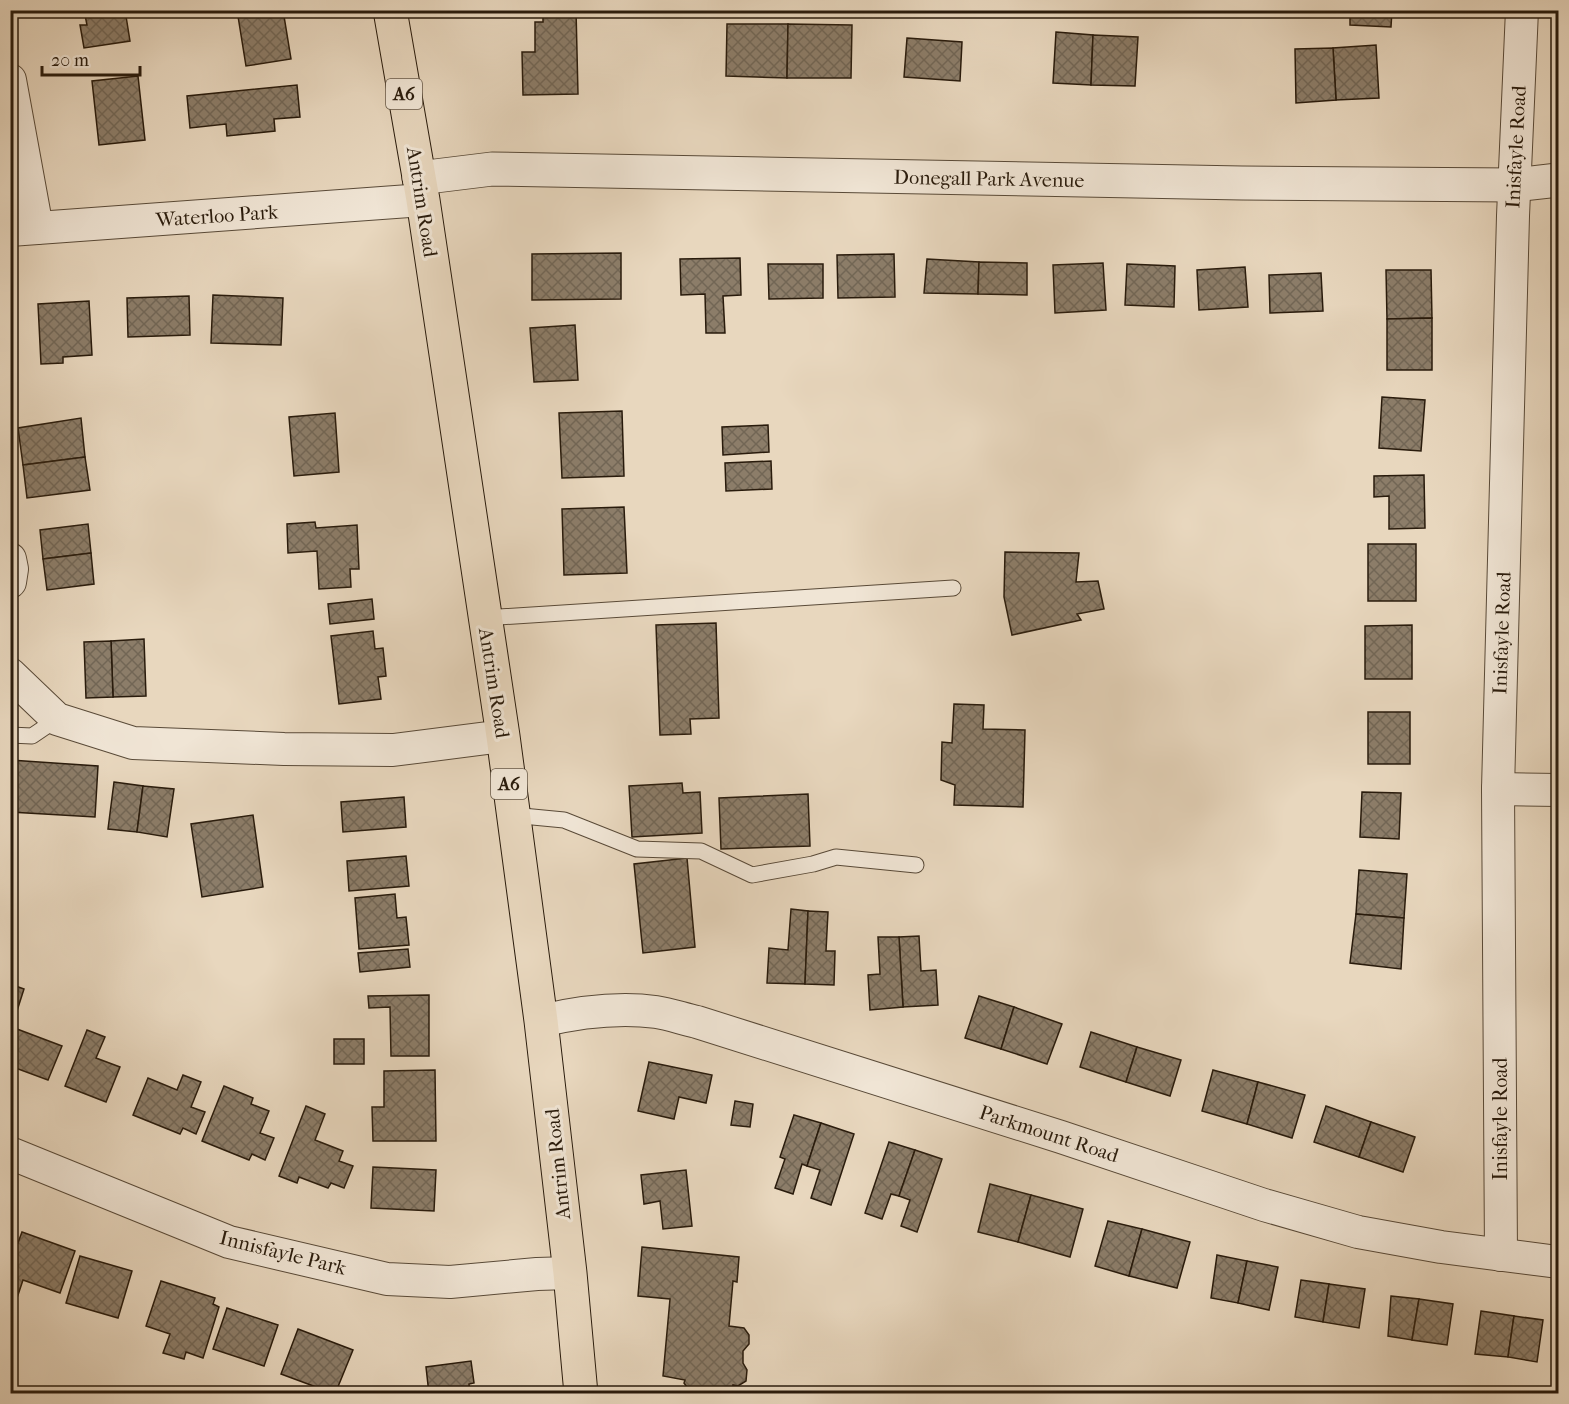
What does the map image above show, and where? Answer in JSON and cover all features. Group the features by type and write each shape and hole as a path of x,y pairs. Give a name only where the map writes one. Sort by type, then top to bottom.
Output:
{"main road":[{"name":"Antrim Road","path":"390,10 421,189 503,736 542,1021 581,1394"}],"street":[{"name":"Inisfayle Road","path":"1501,1255 1498,789 1514,185 1522,10"},
{"path":"10,80 24,229"},
{"name":"Donegall Park Avenue","path":"421,189 492,169 1230,183 1514,185 1558,180"},
{"name":"Waterloo Park","path":"24,229 421,189"},
{"path":"10,559 12,569 10,582"},
{"path":"10,674 57,719 133,743 284,749 393,750 503,736"},
{"path":"1498,789 1558,790"},
{"name":"Parkmount Road","path":"542,1021 572,1013 611,1010 657,1012 697,1022 1061,1137 1274,1208 1358,1232 1441,1247 1558,1262"},
{"name":"Innisfayle Park","path":"10,1153 229,1242 387,1279 450,1282 570,1273"}],"lane":[{"path":"484,618 952,588"},
{"path":"10,735 32,736 57,719"},
{"path":"512,815 564,820 638,849 701,851 752,875 813,864 836,857 916,866"}],"building":[{"path":"84,10 125,10 130,41 84,48 80,25 87,25"},
{"path":"237,10 283,10 291,59 246,66"},
{"path":"543,10 576,10 578,94 523,95 522,52 535,52 535,22 543,22"},
{"path":"1350,10 1392,10 1391,27 1350,25"},
{"path":"727,24 788,24 787,78 726,76"},
{"path":"788,24 852,25 851,78 787,78"},
{"path":"1056,32 1093,35 1091,85 1053,83"},
{"path":"1093,35 1138,37 1135,86 1091,85"},
{"path":"907,38 962,42 960,81 904,77"},
{"path":"1376,45 1379,98 1336,100 1333,48"},
{"path":"1333,48 1336,100 1296,103 1295,49"},
{"path":"138,76 145,140 99,145 92,81"},
{"path":"297,85 300,117 274,119 275,131 227,136 226,124 190,128 187,96"},
{"path":"621,253 621,299 532,300 532,254"},
{"path":"894,254 895,297 838,298 837,255"},
{"path":"740,258 741,295 723,296 725,333 706,333 705,294 681,295 680,259"},
{"path":"927,259 979,262 978,294 924,293"},
{"path":"979,262 1027,263 1027,295 978,294"},
{"path":"1103,263 1106,310 1055,313 1053,265"},
{"path":"768,264 823,264 823,298 769,299"},
{"path":"1127,264 1175,266 1174,307 1125,305"},
{"path":"1245,267 1248,307 1199,310 1197,270"},
{"path":"1386,270 1431,270 1432,318 1387,319"},
{"path":"1321,273 1323,311 1270,313 1269,275"},
{"path":"213,295 283,298 281,345 211,343"},
{"path":"189,296 190,335 128,337 127,298"},
{"path":"89,301 92,355 63,357 63,363 41,364 38,304"},
{"path":"10,303 13,304 13,350 10,350"},
{"path":"1432,318 1432,370 1387,370 1387,319"},
{"path":"575,325 578,380 534,382 530,328"},
{"path":"1382,397 1425,400 1421,451 1379,448"},
{"path":"622,411 624,476 562,478 559,413"},
{"path":"335,413 339,472 294,476 289,417"},
{"path":"81,418 85,457 23,465 18,428"},
{"path":"768,425 769,452 723,455 722,427"},
{"path":"85,457 90,490 27,498 23,465"},
{"path":"771,461 772,489 726,491 725,463"},
{"path":"1424,475 1425,528 1389,529 1389,496 1374,497 1374,476"},
{"path":"624,507 627,573 564,575 562,509"},
{"path":"315,522 316,528 357,525 359,569 350,569 351,587 319,589 317,551 288,553 287,524"},
{"path":"88,524 91,553 43,559 40,530"},
{"path":"1368,544 1416,544 1416,601 1368,601"},
{"path":"1005,552 1079,553 1076,582 1098,581 1104,609 1077,614 1081,620 1012,635 1004,597"},
{"path":"91,553 94,584 47,590 43,559"},
{"path":"372,599 374,619 330,624 328,604"},
{"path":"716,623 719,718 690,719 691,734 660,735 656,625"},
{"path":"1412,625 1412,679 1365,679 1365,626"},
{"path":"373,631 375,649 383,648 386,676 378,677 381,699 339,704 331,636"},
{"path":"144,639 146,696 113,697 111,641"},
{"path":"111,641 113,697 86,698 84,642"},
{"path":"954,704 984,705 983,729 1025,730 1023,807 954,805 955,785 941,780 942,742 952,743"},
{"path":"1368,712 1410,712 1410,764 1368,764"},
{"path":"10,760 98,766 95,817 10,812"},
{"path":"114,782 143,786 137,832 108,829"},
{"path":"682,783 683,793 700,792 702,833 632,837 629,786"},
{"path":"143,786 174,789 167,837 137,832"},
{"path":"1362,792 1401,793 1399,839 1360,837"},
{"path":"808,794 810,846 721,849 719,798"},
{"path":"404,797 406,827 343,832 341,802"},
{"path":"253,815 263,887 202,897 191,824"},
{"path":"406,856 409,886 349,891 347,861"},
{"path":"687,858 695,947 643,953 634,864"},
{"path":"1359,870 1407,874 1404,918 1356,914"},
{"path":"395,894 397,918 406,917 409,945 359,949 355,898"},
{"path":"791,909 808,911 805,984 767,983 769,948 788,950"},
{"path":"808,911 828,912 826,951 835,951 834,985 805,984"},
{"path":"1356,914 1404,918 1401,969 1350,963"},
{"path":"919,936 921,971 936,970 938,1005 903,1007 899,937"},
{"path":"878,937 899,937 903,1007 870,1010 868,975 880,974"},
{"path":"408,949 410,967 360,972 358,953"},
{"path":"10,984 24,989 16,1014 10,1012"},
{"path":"429,995 429,1056 391,1056 390,1007 369,1008 368,996"},
{"path":"979,996 1014,1007 1001,1049 965,1038"},
{"path":"1014,1007 1062,1024 1047,1064 1001,1049"},
{"path":"17,1029 62,1046 48,1080 10,1066 10,1045"},
{"path":"87,1030 105,1037 96,1058 120,1067 106,1102 65,1086"},
{"path":"1091,1032 1137,1047 1126,1082 1080,1067"},
{"path":"334,1039 364,1039 364,1064 334,1064"},
{"path":"1137,1047 1181,1060 1170,1096 1126,1082"},
{"path":"649,1062 712,1075 706,1103 679,1097 674,1119 638,1111"},
{"path":"435,1070 436,1141 373,1141 372,1107 384,1107 384,1071"},
{"path":"1213,1070 1258,1082 1247,1124 1202,1111"},
{"path":"183,1075 201,1082 191,1107 205,1112 196,1134 183,1128 180,1134 133,1115 148,1078 177,1090"},
{"path":"1258,1082 1305,1095 1292,1138 1247,1124"},
{"path":"224,1086 253,1098 251,1104 269,1111 260,1133 274,1138 265,1160 252,1154 249,1160 202,1141"},
{"path":"735,1101 753,1104 750,1127 731,1125"},
{"path":"306,1106 325,1114 315,1140 343,1151 339,1161 353,1166 344,1188 331,1183 328,1188 299,1177 297,1183 279,1176"},
{"path":"1326,1106 1371,1122 1359,1157 1314,1142"},
{"path":"794,1115 821,1123 807,1166 802,1164 793,1194 775,1188 785,1159 780,1157"},
{"path":"1371,1122 1415,1137 1403,1172 1359,1157"},
{"path":"821,1123 854,1134 831,1205 811,1198 820,1170 807,1166"},
{"path":"889,1142 915,1150 899,1196 891,1194 882,1219 865,1213"},
{"path":"915,1150 942,1159 917,1232 901,1226 910,1200 899,1196"},
{"path":"373,1167 436,1170 434,1211 371,1208"},
{"path":"686,1170 692,1226 663,1229 660,1201 644,1204 641,1175"},
{"path":"990,1184 1031,1195 1018,1242 978,1232"},
{"path":"1031,1195 1083,1209 1070,1257 1018,1242"},
{"path":"1108,1221 1142,1229 1129,1276 1095,1266"},
{"path":"1142,1229 1190,1242 1177,1288 1129,1276"},
{"path":"22,1232 75,1251 60,1293 23,1280 17,1298 10,1295 10,1264"},
{"path":"642,1247 739,1257 737,1282 733,1281 729,1326 744,1328 749,1335 749,1344 743,1351 743,1363 747,1370 746,1381 738,1386 733,1385 732,1390 712,1387 701,1393 690,1391 684,1383 685,1380 663,1376 670,1299 638,1296"},
{"path":"1217,1255 1247,1261 1238,1303 1211,1298"},
{"path":"80,1256 132,1271 118,1318 66,1303"},
{"path":"1247,1261 1278,1267 1269,1310 1238,1303"},
{"path":"1301,1280 1329,1284 1323,1322 1295,1317"},
{"path":"161,1281 215,1298 213,1304 219,1307 203,1358 186,1352 184,1359 163,1353 170,1334 146,1326"},
{"path":"1329,1284 1365,1289 1359,1328 1323,1322"},
{"path":"1391,1296 1419,1299 1412,1340 1388,1336"},
{"path":"1419,1299 1453,1304 1447,1345 1412,1340"},
{"path":"227,1308 278,1325 264,1366 213,1349"},
{"path":"1481,1311 1514,1316 1508,1357 1475,1354"},
{"path":"1514,1316 1543,1320 1537,1362 1508,1357"},
{"path":"298,1329 353,1350 335,1394 281,1374"},
{"path":"471,1361 474,1383 469,1384 470,1394 429,1394 426,1367"},
{"path":"252,1387 265,1392 264,1394 250,1394"}]}
